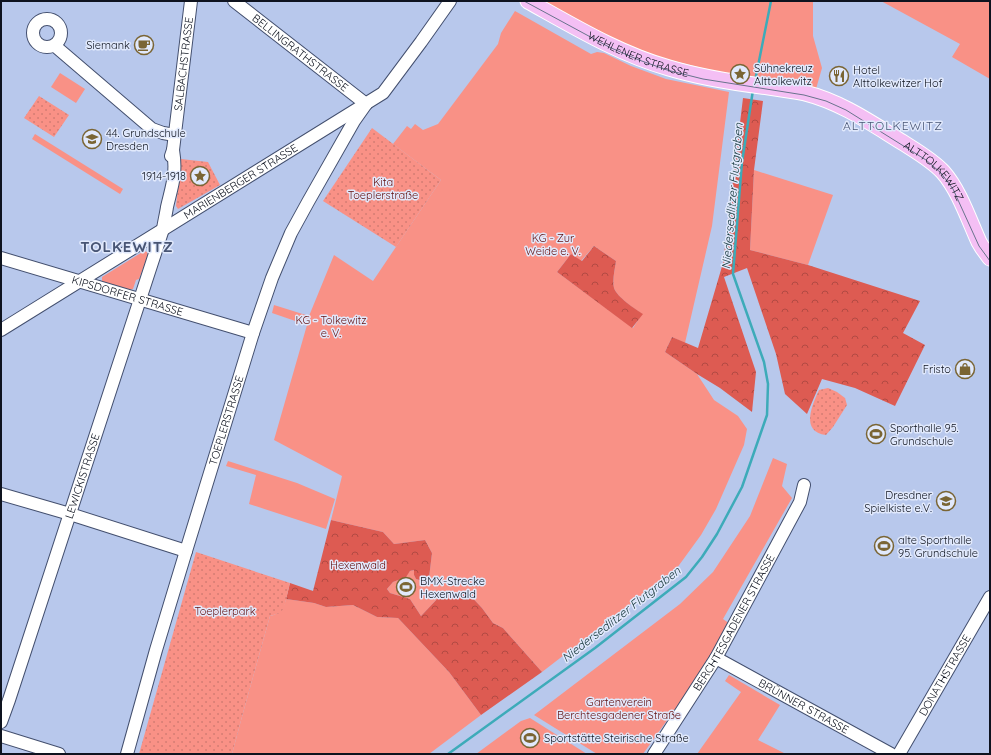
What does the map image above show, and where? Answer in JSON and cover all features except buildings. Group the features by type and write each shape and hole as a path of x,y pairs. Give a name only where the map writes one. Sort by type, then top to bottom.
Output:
{"main road":[{"name":"WEHLENER STRASSE","path":"528,1 608,45 640,58 685,73 758,86"},
{"name":"ALTTOLKEWITZ","path":"758,86 804,93 826,100 854,112 927,158 943,172 954,188 982,248 990,258"}],"street":[{"name":"SALBACHSTRASSE","path":"163,229 175,172 175,135 191,1"},
{"name":"BELLINGRATHSTRASSE","path":"234,1 366,104"},
{"name":"MARIENBERGER STRASSE","path":"1,330 383,93 450,1"},
{"path":"55,46 152,129 175,135"},
{"name":"TOEPLERSTRASSE","path":"127,754 186,551 253,333 275,271 291,233 354,121 366,104"},
{"name":"LEWICKISTRASSE","path":"1,722 14,687 163,229"},
{"name":"KIPSDORFER STRASSE","path":"1,258 253,333"},
{"name":"BERCHTESGADENER STRASSE","path":"654,754 716,658 800,502 804,485"},
{"path":"1,494 70,514 186,551"},
{"name":"DONATHSTRASSE","path":"900,754 990,597"},
{"name":"BRÜNNER STRASSE","path":"716,658 891,754"},
{"path":"1,736 59,754"}],"green space":[{"path":"541,1 813,1 813,36 822,68 816,89 698,67 662,58 636,48 599,32"},
{"path":"881,1 990,1 990,79 952,57 960,44"},
{"path":"515,11 591,54 597,52 604,53 631,66 666,79 729,92 712,226 685,343 672,337 665,352 697,374 714,400 738,416 747,429 744,445 716,509 701,535 677,568 542,672 503,628 493,623 482,608 466,591 439,597 421,616 410,599 390,593 387,589 393,582 405,577 410,571 414,570 416,579 423,581 429,578 432,553 425,540 394,544 383,532 331,520 342,476 274,440 307,325 272,313 274,305 309,316 334,255 373,281 441,180 393,144 407,126 411,129 415,124 423,130 438,124 498,44 501,33","holes":["594,246 616,261 613,278 614,288 622,299 642,314 633,328 557,272 571,254 581,261"]},
{"path":"60,73 85,89 76,103 51,87"},
{"path":"39,96 69,115 54,137 24,118"},
{"path":"743,98 763,101 754,170 750,250 808,265 920,301 903,333 925,345 895,406 855,388 822,379 807,414 785,394 776,354 747,268 724,277 756,372 752,412 720,388 665,352 672,337 698,348 723,263"},
{"name":"Kita Toeplerstraße","path":"372,128 441,180 396,247 323,201"},
{"path":"35,134 123,189 120,194 32,139"},
{"path":"181,159 208,162 220,185 178,209 176,206"},
{"path":"754,170 833,195 808,265 750,250"},
{"path":"594,246 616,261 613,282 614,288 619,295 643,314 632,328 557,272 571,254 582,261"},
{"path":"144,251 147,252 148,255 139,279 136,280 133,289 127,290 102,282 102,277"},
{"path":"828,388 845,398 847,405 826,435 818,433 813,429 810,417 813,403 819,390"},
{"name":"Gartenverein Berchtesgadener Straße","path":"773,458 787,464 782,486 792,498 723,619 730,624 715,653 643,754 597,754 534,715 680,604 713,572 750,516"},
{"path":"228,461 297,483 335,499 326,529 249,504 256,475 226,466"},
{"name":"Hexenwald","path":"331,520 383,532 394,544 425,540 432,553 429,578 423,581 416,579 414,570 410,571 406,577 393,582 387,589 390,593 410,599 421,616 439,597 466,591 482,608 493,623 503,628 542,672 481,715 449,672 398,618 377,617 353,605 326,607 314,603 286,599 290,583 313,591"},
{"name":"Toeplerpark","path":"196,552 290,583 284,608 280,613 270,616 232,754 139,754"},
{"path":"286,599 314,603 326,607 353,605 377,617 398,618 449,672 481,715 429,754 232,754 270,616 281,611"},
{"path":"729,675 780,705 758,740 786,754 697,754 741,692 725,681"},
{"name":"Sportstätte Steirische Straße","path":"530,718 587,754 476,754 521,721"}],"waterway":[{"name":"Niedersedlitzer Flutgraben","path":"755,81 771,1"},
{"name":"Niedersedlitzer Flutgraben","path":"448,754 595,648 686,577 702,557 717,534 742,487 767,415 768,384 764,362 733,274 742,162 753,90"}],"tram line":[{"path":"524,1 609,47 667,70 703,79 804,95 826,101 846,110 926,160 941,173 953,189 979,246 990,261"}],"place":[{"name":"Siemank","path":"144,45"},
{"name":"Sühnekreuz Alttolkewitz","path":"740,74"},
{"name":"Hotel Alttolkewitzer Hof","path":"839,76"},
{"name":"44. Grundschule Dresden","path":"92,139"},
{"name":"1914-1918","path":"200,176"},
{"name":"Fristo","path":"965,369"},
{"name":"Sporthalle 95. Grundschule","path":"876,434"},
{"name":"Dresdner Spielkiste e.V.","path":"946,501"},
{"name":"alte Sporthalle 95. Grundschule","path":"884,546"},
{"name":"BMX-Strecke Hexenwald","path":"406,587"},
{"name":"Sportstätte Steirische Straße","path":"530,738"}],"district":[{"name":"ALTTOLKEWITZ","path":"893,125"},
{"name":"TOLKEWITZ","path":"127,246"}],"park label":[{"name":"KG - Zur Weide e. V.","path":"553,244"},
{"name":"KG - Tolkewitz e. V.","path":"331,326"}]}
